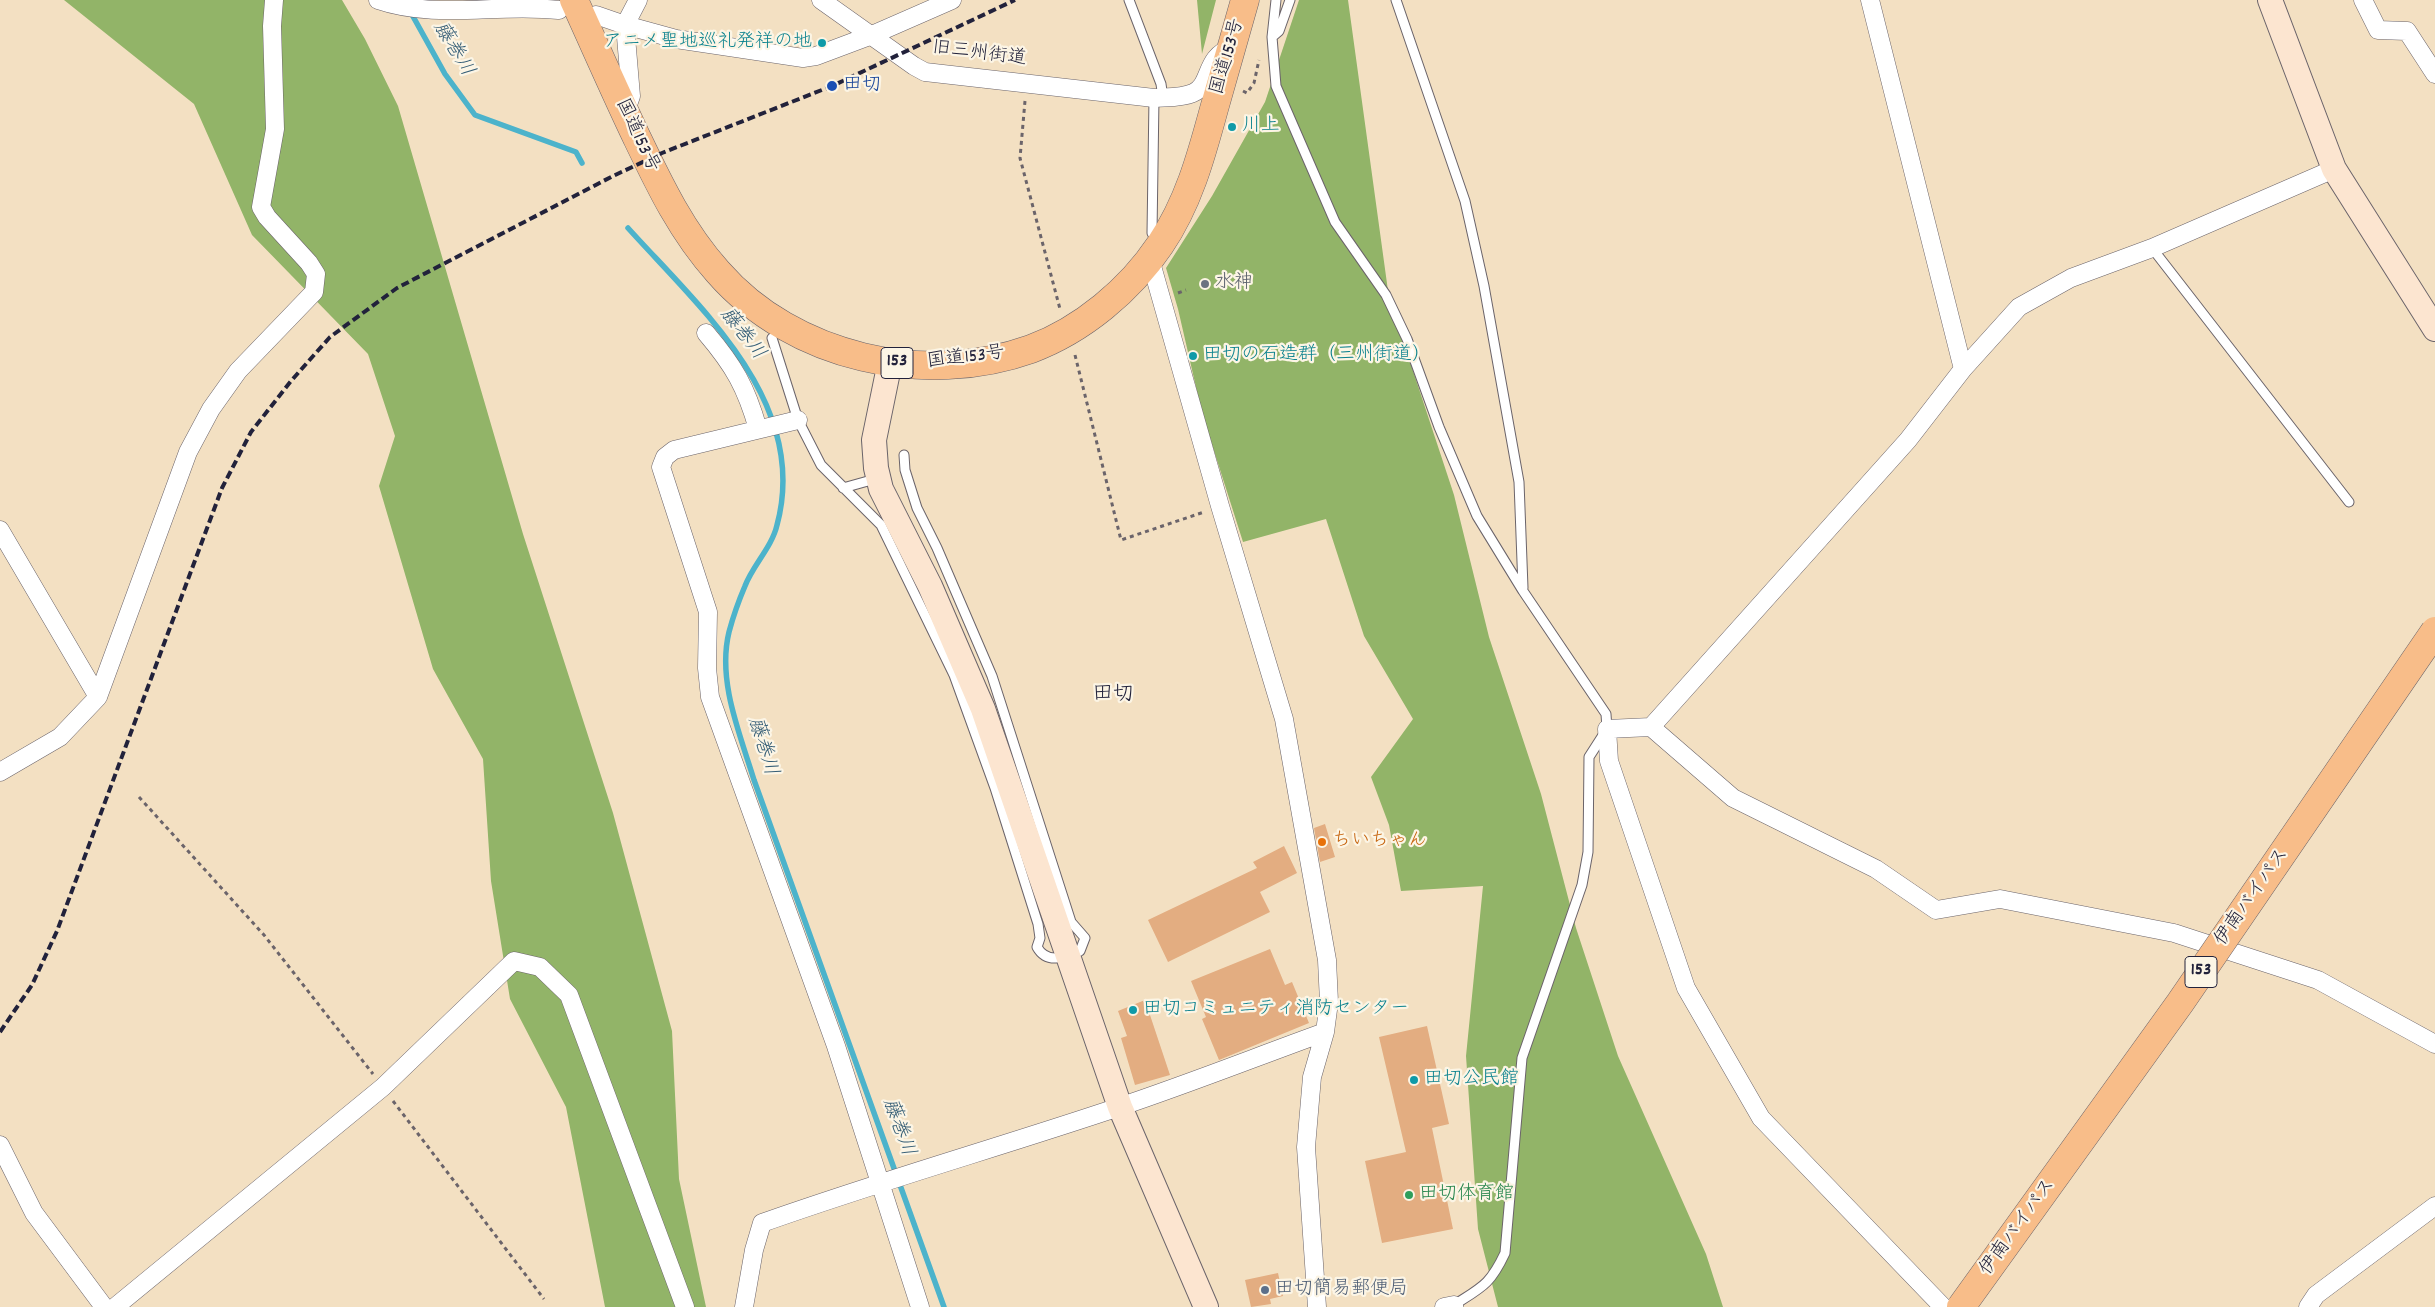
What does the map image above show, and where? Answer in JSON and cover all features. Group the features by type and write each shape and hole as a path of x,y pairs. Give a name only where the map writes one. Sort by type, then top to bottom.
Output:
{"highway":[{"name":"国道153号","path":"566,5 625,113 665,197 690,238 719,274 774,320 819,344 844,353 890,362 928,366 958,364 1030,349 1083,322 1122,289 1155,252 1173,224 1199,165 1245,0"},
{"name":"伊南バイパス","path":"1961,1307 2180,1003 2435,631"}],"street":[{"path":"0,772 60,737 98,697 188,452 211,409 238,371 314,292 316,274 313,268 261,207 275,129 272,26 274,0"},
{"path":"378,0 398,7 426,9 566,5"},
{"path":"625,113 631,96 625,25 638,0"},
{"name":"旧三州街道","path":"821,0 925,72 1159,98 1194,93 1202,85 1217,55 1232,48"},
{"path":"596,15 676,40 790,58 816,56 872,36 952,0"},
{"path":"1870,0 1963,369"},
{"path":"2271,0 2334,169 2435,329"},
{"path":"2363,0 2378,30 2407,31 2435,74"},
{"path":"1651,727 1908,440 1963,369 2019,307 2071,278 2152,248 2334,169"},
{"path":"1155,252 1220,506 1284,719 1327,960 1329,1002 1325,1032 1312,1077 1306,1147 1317,1307"},
{"path":"706,333 730,361 749,396 761,429"},
{"path":"890,362 874,440 876,468 881,489 930,586 983,708 1120,1107 1206,1307"},
{"path":"792,422 674,450 665,457 661,467 708,612 707,668 710,697 836,1046 920,1307"},
{"path":"0,530 98,697"},
{"path":"1944,1307 1761,1118 1686,988 1609,761 1607,729 1651,727 1733,798 1876,869 1936,910 2000,899 2174,933 2318,980 2435,1044"},
{"path":"115,1307 383,1087 514,961 540,967 569,995 685,1307"},
{"path":"744,1307 754,1250 762,1223 845,1193 918,1172 1120,1107 1325,1032"},
{"path":"0,1145 34,1213 104,1307"},
{"path":"2308,1307 2316,1295 2435,1206"}],"lane":[{"path":"1129,0 1160,84 1152,233 1155,252"},
{"path":"1276,0 1272,38 1276,86 1334,222 1386,295 1407,339 1439,427 1477,516 1523,591 1606,714 1607,729 1589,757 1588,852 1582,885 1522,1058 1505,1253 1495,1275 1484,1286 1451,1306"},
{"path":"1272,38 1279,31 1290,0"},
{"path":"1396,0 1465,201 1484,286 1519,482 1523,591"},
{"path":"2152,248 2349,502"},
{"path":"772,338 792,422 821,465 881,525 954,675 995,788 1038,924 1040,938 1037,947 1040,953 1055,960 1080,951 1085,938 1071,922 992,676 938,548 917,508 905,470 904,455"},
{"path":"895,473 905,470"},
{"path":"843,488 868,481"}],"path":[{"path":"1241,88 1247,93 1251,89 1260,55 1272,38"},
{"path":"1026,83 1020,158 1062,313"},
{"path":"1075,355 1121,540 1220,506"},
{"path":"139,797 264,935 383,1087 544,1299"}],"green space":[{"path":"64,0 342,0 365,39 398,106 523,534 613,813 672,1031 679,1179 706,1307 605,1307 566,1107 510,999 491,881 483,759 433,669 379,486 395,436 368,354 252,235 194,104"},
{"path":"1197,0 1216,0 1202,54"},
{"path":"1299,0 1348,0 1389,298 1454,495 1489,637 1541,794 1576,928 1618,1056 1706,1254 1723,1307 1498,1307 1478,1229 1466,1056 1483,886 1401,891 1389,825 1371,777 1413,719 1364,636 1326,519 1243,542 1202,413 1178,309 1166,268 1212,196 1265,102"}],"building":[{"path":"1325,824 1335,857 1320,862 1314,828"},
{"path":"1284,846 1297,873 1260,892 1270,912 1168,962 1148,920 1257,868 1253,862"},
{"path":"1270,949 1285,985 1292,982 1309,1023 1219,1060 1202,1019 1206,1017 1191,981"},
{"path":"1145,1000 1170,1075 1135,1085 1121,1038 1127,1036 1118,1011"},
{"path":"1427,1026 1449,1124 1432,1128 1453,1229 1382,1243 1365,1161 1406,1152 1379,1037"},
{"path":"1278,1273 1283,1296 1270,1299 1271,1304 1251,1307 1245,1280"}],"waterway":[{"name":"藤巻川","path":"410,11 445,74 475,115 576,152 582,163"},
{"name":"藤巻川","path":"628,228 687,291 716,325 742,361 764,399 778,439 783,481 777,525 771,541 748,578 732,620 726,651 728,688 737,726 754,780 944,1307"}],"railway":[{"path":"0,1032 32,985 57,931 222,488 251,432 291,381 330,337 397,288 613,176 662,153 832,86 1015,0"}],"place":[{"name":"アニメ聖地巡礼発祥の地","path":"822,43"},
{"name":"田切","path":"832,86"},
{"name":"川上","path":"1232,127"},
{"name":"水神","path":"1205,284"},
{"name":"田切の石造群（三州街道）","path":"1193,356"},
{"name":"ちいちゃん","path":"1322,842"},
{"name":"田切コミュニティ消防センター","path":"1133,1010"},
{"name":"田切公民館","path":"1414,1080"},
{"name":"田切体育館","path":"1409,1195"},
{"name":"田切簡易郵便局","path":"1265,1290"}],"district":[{"name":"田切","path":"1113,696"}]}
